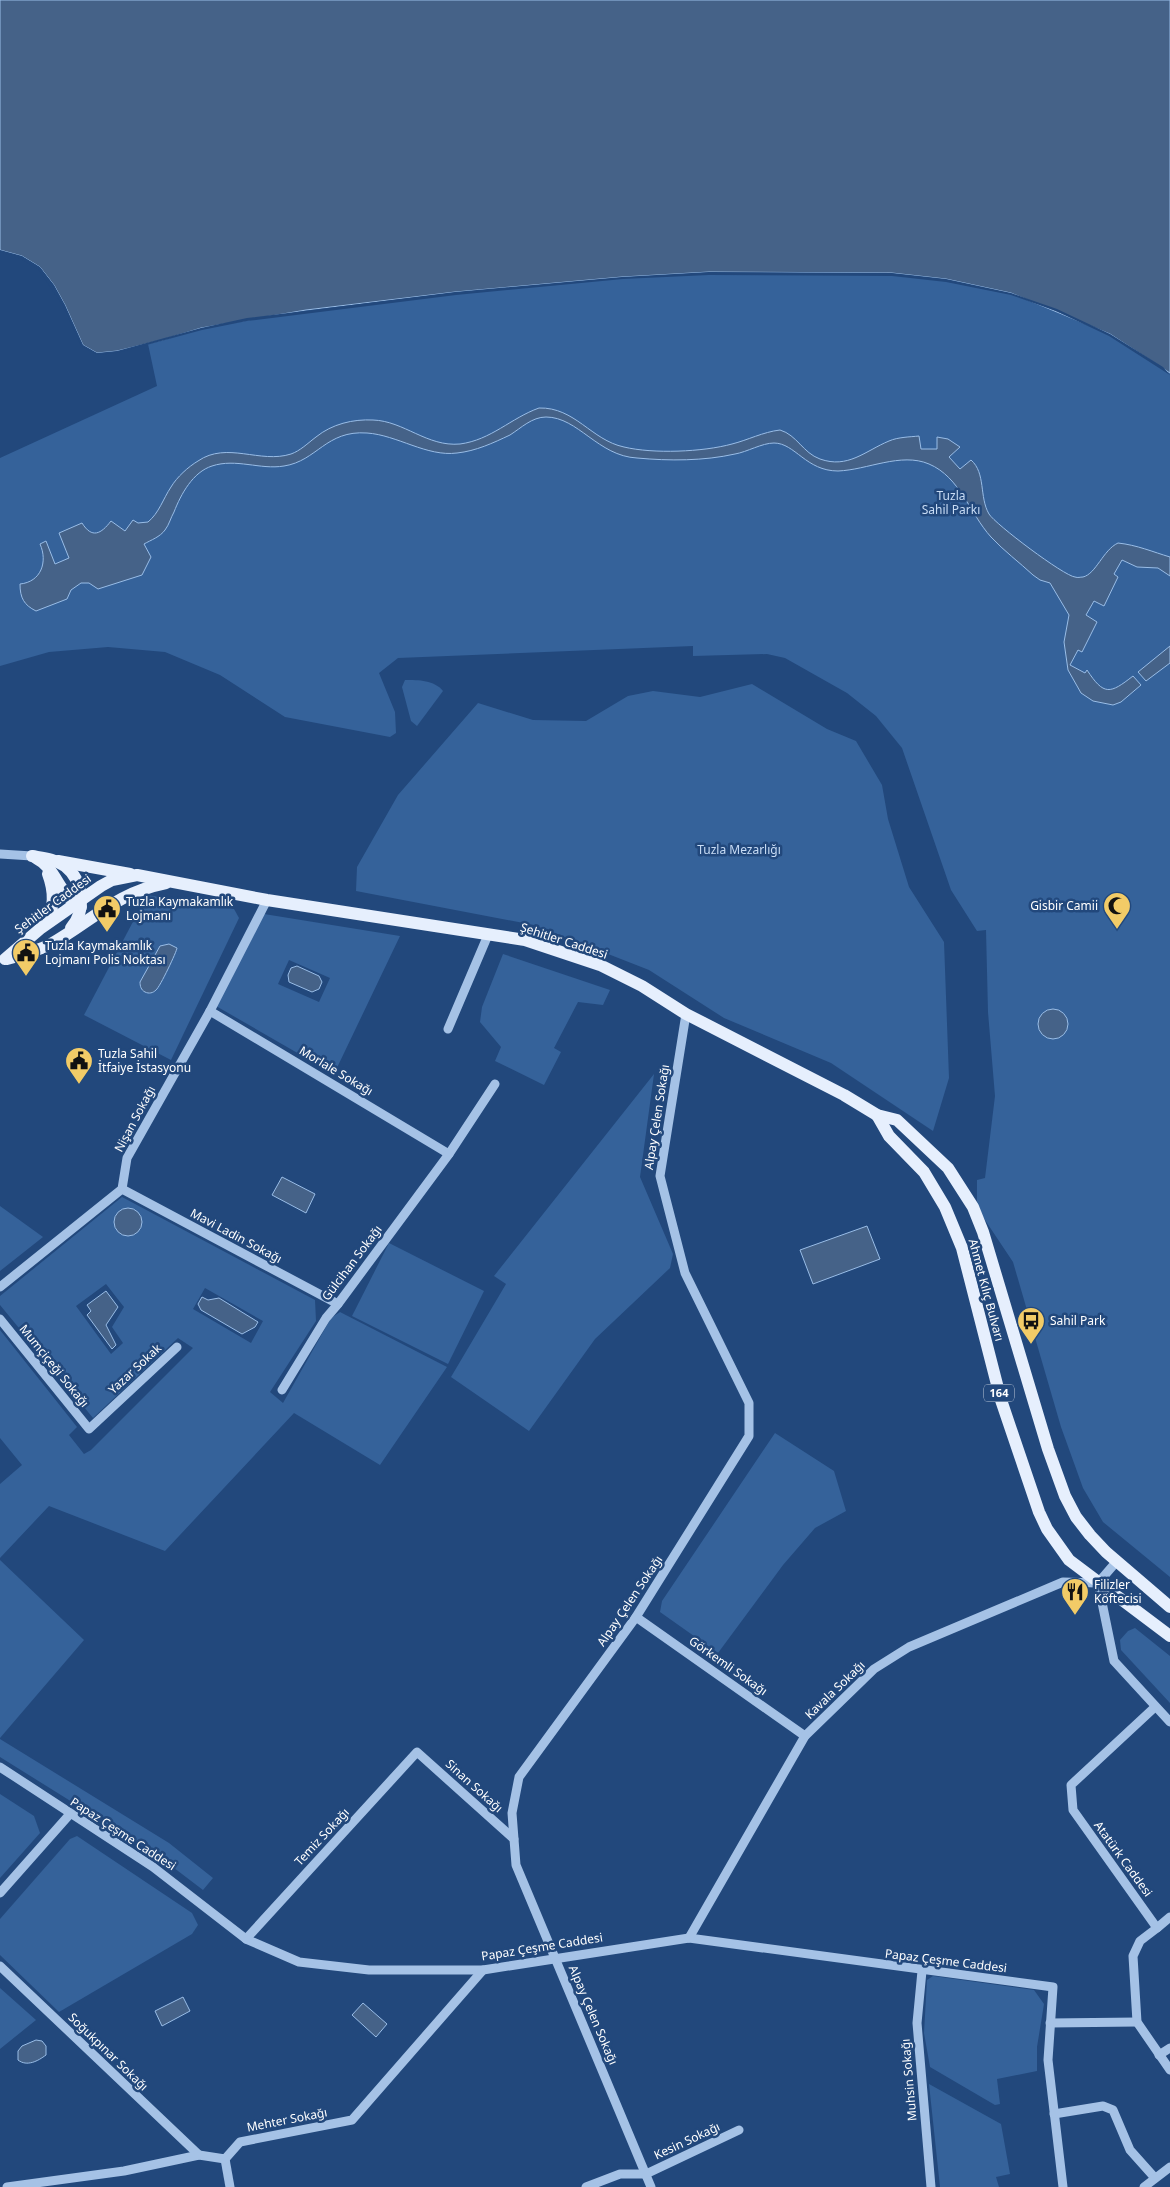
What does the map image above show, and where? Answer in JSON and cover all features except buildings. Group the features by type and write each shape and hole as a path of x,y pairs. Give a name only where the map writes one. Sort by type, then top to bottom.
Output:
{"main road":[{"path":"32,856 137,875"},
{"path":"32,856 42,860 62,890 79,904 96,910 105,908"},
{"path":"32,856 47,871 54,904 49,918 41,928"},
{"path":"52,860 71,872 78,884 79,904 76,922 62,937"},
{"name":"Şehitler Caddesi","path":"3,960 41,928 112,880 137,875 267,900 525,940 600,965 642,986 686,1014 844,1095 877,1115"},
{"name":"Şehitler Caddesi","path":"3,960 34,951 62,937 118,899 143,888 166,883 180,883"},
{"name":"Ahmet Kılıç Bulvarı","path":"877,1115 897,1120 948,1168 973,1208 983,1232 1048,1449 1065,1496 1076,1517 1090,1535 1170,1607"},
{"name":"Ahmet Kılıç Bulvarı","path":"877,1115 889,1136 924,1172 945,1207 962,1248 1001,1400 1038,1512 1047,1529 1069,1560 1170,1636"}],"street":[{"path":"0,854 32,856"},
{"name":"Nişan Sokağı","path":"122,1189 126,1158 210,1011 267,900"},
{"path":"448,1029 488,935"},
{"name":"Morlale Sokağı","path":"210,1011 449,1154"},
{"name":"Alpay Çelen Sokağı","path":"651,2187 516,1865 512,1813 518,1777 636,1617 749,1436 749,1403 685,1274 660,1176 686,1014"},
{"name":"Gülcihan Sokağı","path":"282,1390 326,1318 449,1154 495,1084"},
{"path":"0,1287 122,1189"},
{"name":"Mavi Ladin Sokağı","path":"122,1189 338,1304"},
{"name":"Mumçiçeği Sokağı","path":"0,1320 89,1429"},
{"name":"Yazar Sokak","path":"89,1429 177,1347"},
{"path":"1117,1561 1098,1583 1114,1661 1170,1722"},
{"name":"Kavala Sokağı","path":"689,1938 805,1736 874,1669 909,1647 1063,1582 1098,1583"},
{"name":"Görkemli Sokağı","path":"636,1617 805,1736"},
{"name":"Atatürk Caddesi","path":"1155,1707 1071,1785 1073,1810 1157,1928"},
{"name":"Sinan Sokağı","path":"417,1752 514,1839"},
{"name":"Temiz Sokağı","path":"246,1939 417,1752"},
{"name":"Papaz Çeşme Caddesi","path":"0,1767 153,1867 246,1939 300,1962 369,1970 483,1970 633,1945 670,1942 689,1938 922,1971 1053,1987 1050,2023"},
{"path":"0,1893 70,1814"},
{"path":"1170,1917 1140,1941 1133,1956 1137,2022 1170,2070"},
{"name":"Soğukpınar Sokağı","path":"0,1966 198,2155"},
{"name":"Mehter Sokağı","path":"225,2159 240,2142 352,2120 483,1970"},
{"name":"Muhsin Sokağı","path":"922,1971 917,2023 931,2187"},
{"path":"1063,2187 1048,2060 1050,2023 1137,2022"},
{"path":"1159,2055 1170,2048"},
{"path":"1054,2114 1103,2106 1112,2110 1130,2150 1155,2178"},
{"name":"Kesin Sokağı","path":"646,2174 739,2130"},
{"path":"6,2187 124,2171 198,2155 225,2159 230,2187"},
{"path":"1144,2187 1170,2167"},
{"path":"586,2187 620,2174 646,2174"}],"green space":[{"name":"Tuzla Sahil Parkı","path":"709,272 892,273 946,279 1011,293 1110,334 1170,373 1170,1577 1103,1522 1083,1488 1061,1427 1013,1262 983,1217 977,1201 977,1180 985,1178 995,1096 988,1012 986,930 977,931 951,890 902,748 876,716 847,693 785,658 767,654 693,656 693,646 398,658 379,673 395,712 396,733 390,737 285,717 220,675 165,652 108,647 49,652 0,666 0,458 157,386 148,344 201,328 306,310 622,277"},
{"path":"405,680 431,683 443,691 417,726 411,721 402,687"},
{"name":"Tuzla Mezarlığı","path":"752,684 827,729 856,741 882,785 888,819 909,887 944,942 949,1078 933,1131 831,1063 724,1018 649,970 534,925 356,891 357,867 398,795 478,703 533,720 586,721 628,696 653,691 700,697"},
{"path":"147,895 234,909 239,918 171,1060 84,1015"},
{"path":"264,914 400,936 334,1074 216,1006","holes":["289,960 330,978 319,1002 278,984"]},
{"path":"503,954 610,990 603,1005 578,1002 554,1048 561,1052 544,1085 495,1061 501,1047 480,1022 482,1007"},
{"path":"654,1074 640,1177 673,1254 670,1268 595,1339 529,1431 451,1377 506,1284 494,1276"},
{"path":"122,1197 315,1300 316,1321 270,1392 283,1403 331,1318 340,1312 447,1367 380,1465 294,1413 165,1551 49,1506 0,1558 0,1484 22,1465 0,1438 0,1330 77,1427 69,1435 84,1454 91,1450 193,1348 178,1338 93,1418 0,1305 0,1296","holes":["106,1284 124,1307 112,1327 123,1343 111,1354 76,1306","205,1288 263,1321 251,1343 193,1309"]},
{"path":"0,1206 43,1237 0,1271"},
{"path":"389,1243 484,1291 448,1364 352,1316"},
{"path":"775,1433 834,1471 846,1511 815,1528 783,1565 718,1653 660,1612 662,1601"},
{"path":"0,1560 84,1640 0,1738"},
{"path":"1135,1628 1170,1656 1170,1703 1121,1650 1120,1640 1128,1631"},
{"path":"0,1739 169,1843 213,1878 203,1890 157,1855 0,1757"},
{"path":"0,1794 34,1816 40,1833 0,1878"},
{"path":"77,1836 192,1913 198,1925 192,1934 59,2012 0,1955 0,1919 70,1839"},
{"path":"933,1976 1034,1990 1044,2004 1037,2047 1037,2071 997,2079 1000,2104 995,2105 930,2067 924,2033 927,1980"},
{"path":"0,1988 36,2020 0,2049"},
{"path":"929,2084 1001,2124 1010,2174 996,2177 999,2187 940,2187"}],"shaded area":[{"path":"0,0 1170,0 1170,373 1110,334 1011,293 946,279 892,273 709,272 622,277 455,292 306,310 201,328 117,351 97,353 83,345 54,285 40,267 22,256 0,250"},
{"path":"539,408 552,409 563,413 612,443 649,451 678,451 720,447 780,430 786,432 814,456 830,462 839,462 856,458 889,441 904,437 919,436 921,449 937,449 937,437 948,439 960,447 949,457 960,469 971,460 976,465 981,478 986,507 994,520 1030,549 1068,574 1077,577 1088,575 1108,551 1118,543 1170,557 1170,576 1158,568 1137,567 1122,560 1114,574 1118,577 1104,606 1094,601 1086,615 1097,622 1082,652 1078,650 1070,665 1085,673 1087,670 1098,684 1108,690 1113,689 1133,676 1141,685 1121,702 1113,705 1093,701 1081,693 1068,670 1064,642 1069,615 1050,583 1040,580 1033,575 996,542 984,528 957,487 940,470 929,464 907,460 849,470 827,470 817,467 788,447 774,443 765,444 740,453 711,458 674,460 637,458 623,456 611,451 568,423 546,417 531,421 510,435 491,444 464,452 434,452 378,435 353,433 341,436 305,458 284,466 266,467 230,463 212,466 199,473 188,484 168,526 163,532 144,544 151,557 142,575 98,589 89,583 81,583 71,590 67,599 36,611 26,604 22,597 20,584 33,579 41,570 43,558 40,544 46,541 55,564 69,558 59,533 82,523 89,531 96,533 104,529 111,521 125,531 133,520 138,523 148,522 180,476 194,463 209,455 220,453 267,456 291,454 301,449 322,432 343,423 365,420 384,421 437,442 460,444 481,438"},
{"path":"1170,646 1170,663 1146,681 1138,672"},
{"path":"169,944 177,948 161,983 154,992 145,992 141,988 140,982 160,946"},
{"path":"297,966 319,976 322,982 319,989 312,992 289,982 288,975 291,968"},
{"path":"1053,1009 1064,1013 1068,1024 1064,1035 1053,1039 1042,1035 1038,1024 1042,1013"},
{"path":"282,1177 315,1194 306,1213 272,1195"},
{"path":"128,1208 138,1212 142,1222 138,1232 128,1236 118,1232 114,1222 118,1212"},
{"path":"867,1226 880,1259 813,1284 800,1250"},
{"path":"106,1291 118,1307 106,1325 116,1345 112,1349 87,1315 91,1311 87,1305"},
{"path":"202,1297 208,1300 219,1298 258,1322 255,1327 242,1334 201,1310 198,1304"},
{"path":"183,1997 190,2011 162,2026 155,2011"},
{"path":"363,2003 387,2024 376,2037 352,2015"},
{"path":"36,2040 42,2041 46,2046 46,2055 29,2063 18,2060 18,2051 22,2046"}],"pier":[{"path":"0,250 22,256 40,267 54,285 83,345 97,353 117,351 201,328 247,318 455,292 622,277 709,272 892,273 946,279 1011,293 1057,309 1110,334 1163,367 1170,375 1109,336 1056,311 1011,295 946,282 892,276 709,275 623,279 456,295 247,321 202,330 117,353 97,355 81,346 63,306 38,269 21,259 0,252"}],"place":[{"name":"Gisbir Camii","path":"1117,930"},
{"name":"Tuzla Kaymakamlık Lojmanı","path":"107,933"},
{"name":"Tuzla Kaymakamlık Lojmanı Polis Noktası","path":"26,977"},
{"name":"Tuzla Sahil İtfaiye İstasyonu","path":"79,1085"},
{"name":"Sahil Park","path":"1031,1345"},
{"name":"Filizler Köftecisi","path":"1075,1616"}]}
